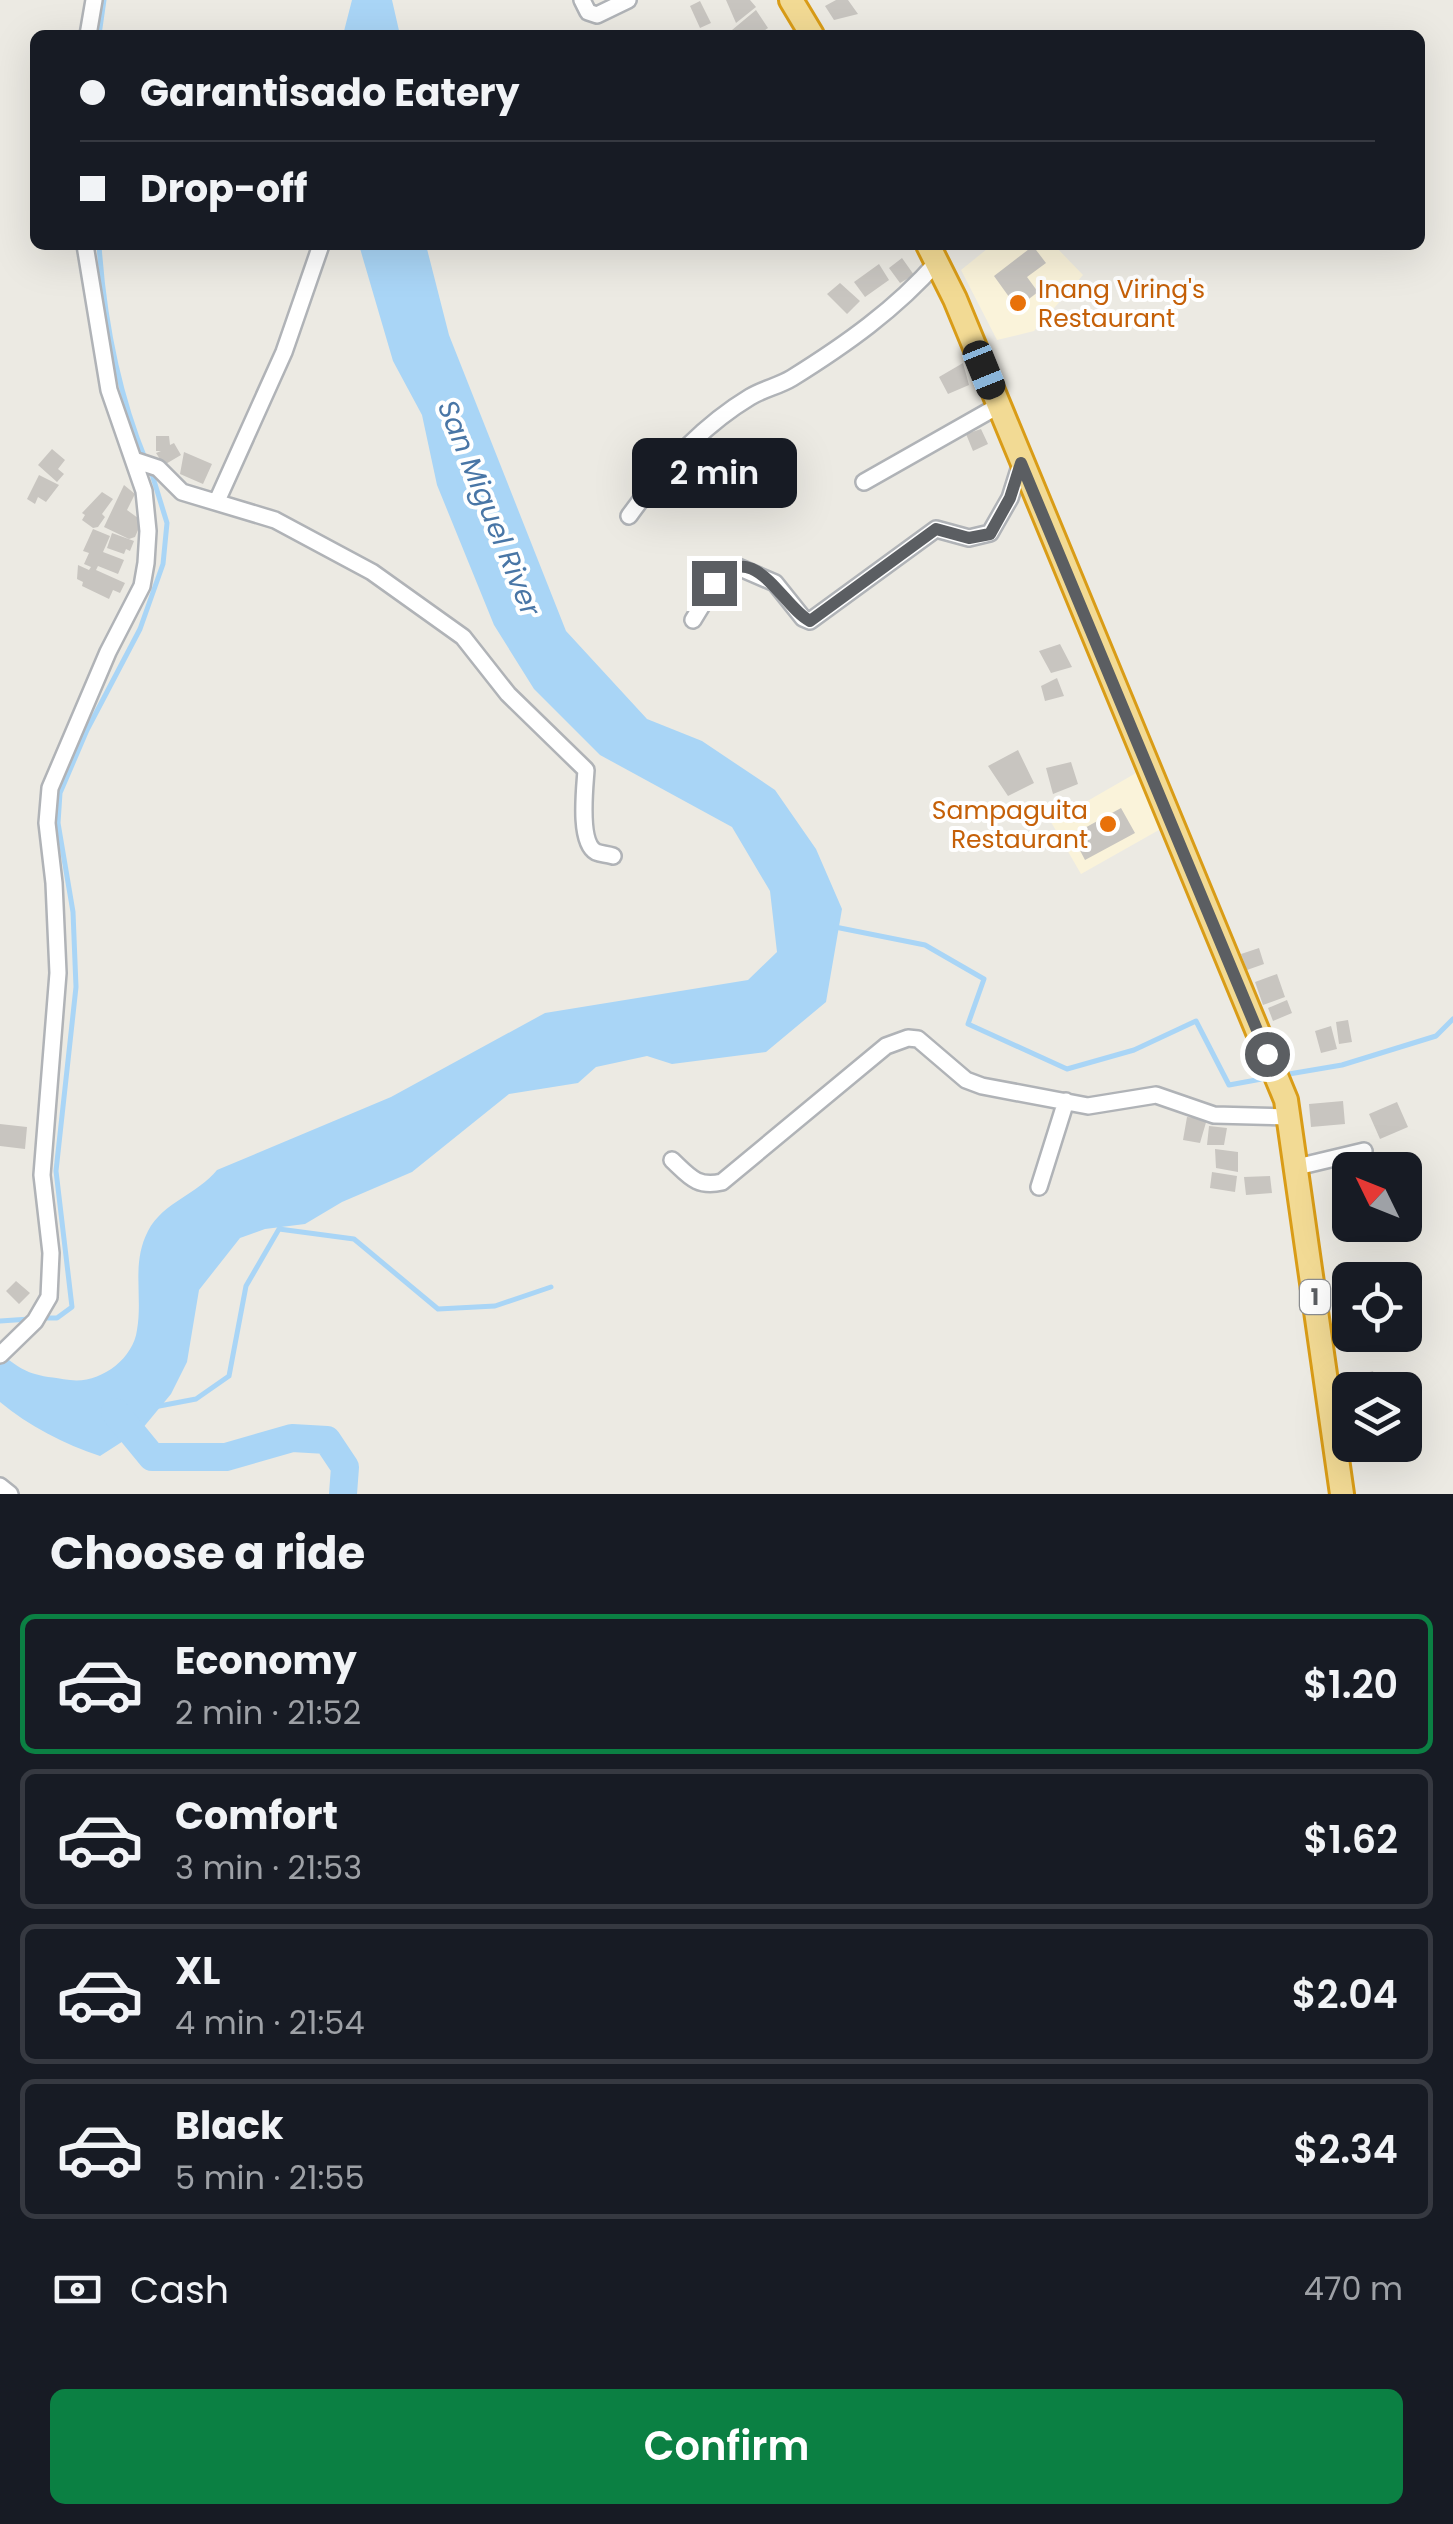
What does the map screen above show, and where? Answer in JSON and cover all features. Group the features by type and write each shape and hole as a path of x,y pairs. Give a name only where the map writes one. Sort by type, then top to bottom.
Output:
{"highway":[{"path":"791,0 809,30"},
{"name":"1","path":"932,254 1288,1109 1342,1494"}],"street":[{"path":"89,30 94,0"},
{"path":"582,0 592,15 628,0"},
{"path":"0,1356 46,1306 50,1286 51,1253 42,1175 58,973 48,804 64,749 142,586 148,510 103,364 86,250"},
{"path":"217,501 284,352 318,250"},
{"path":"628,516 656,479 712,426 751,396 788,381 908,294 932,254"},
{"path":"864,482 998,406"},
{"path":"134,460 158,468 182,492 275,520 372,572 463,637 508,694 586,770 582,797 590,845 596,852 613,856"},
{"path":"693,620 721,574 738,567 775,582 810,621 936,529 969,538 990,534 1010,498 1021,463"},
{"path":"672,1160 696,1182 706,1186 722,1182 886,1046 908,1038 918,1040 966,1080 1066,1101 1100,1105 1156,1095 1214,1116 1288,1109"},
{"path":"1039,1187 1066,1101"},
{"path":"1296,1167 1364,1151"},
{"path":"0,1486 10,1494"}],"shaded area":[{"name":"Inang Viring's Restaurant","path":"986,250 1059,250 1083,275 1034,331 997,340 961,270"},
{"name":"Sampaguita Restaurant","path":"1136,773 1166,826 1081,874 1051,822"}],"water":[{"path":"352,0 392,0 399,30 344,30"},
{"name":"San Miguel River","path":"360,250 427,250 449,335 566,631 647,719 702,741 775,790 816,849 842,909 826,1002 766,1052 672,1064 647,1056 596,1067 578,1083 509,1094 412,1172 342,1202 305,1224 265,1229 240,1238 199,1290 187,1362 171,1394 142,1429 100,1456 47,1434 0,1402 0,1353 32,1373 70,1380 92,1378 113,1368 129,1351 137,1330 140,1255 148,1231 162,1213 217,1170 391,1097 545,1013 748,980 777,952 770,891 732,827 600,755 534,689 494,625 437,485 422,415 393,361"}],"building":[{"path":"726,0 750,0 756,7 736,23"},
{"path":"836,0 848,0 858,14 834,20 825,6"},
{"path":"700,1 711,23 700,28 690,6"},
{"path":"756,10 768,28 765,30 732,30"},
{"path":"1028,250 1036,250 1046,263 1027,277 1038,292 1017,308 994,276"},
{"path":"902,258 914,275 900,283 889,268"},
{"path":"879,264 889,280 865,297 854,282"},
{"path":"840,283 860,301 847,314 827,294"},
{"path":"963,363 969,385 948,394 939,377"},
{"path":"981,429 988,444 973,451 966,434"},
{"path":"156,436 169,436 170,445 174,443 181,455 164,465 156,453 161,451 156,451"},
{"path":"52,449 65,460 58,469 64,474 57,482 38,465"},
{"path":"184,452 212,464 203,484 180,474"},
{"path":"39,475 59,485 46,502 38,497 35,504 27,499"},
{"path":"124,485 135,494 127,510 142,521 135,537 129,539 104,527"},
{"path":"102,492 113,499 102,514 105,517 93,528 82,520 82,513"},
{"path":"93,529 110,536 103,552 124,560 118,574 98,566 96,570 125,583 120,593 113,590 109,599 82,586 83,582 77,579 78,565 89,570 91,567 84,564 89,553 83,551"},
{"path":"112,533 134,541 130,551 126,549 124,554 107,548"},
{"path":"1060,644 1072,667 1051,673 1039,651"},
{"path":"1057,678 1064,696 1045,701 1041,686"},
{"path":"1018,750 1034,783 1008,796 988,766"},
{"path":"1071,762 1078,784 1053,794 1046,768"},
{"path":"1121,808 1135,833 1085,860 1072,835"},
{"path":"1259,948 1264,964 1247,970 1241,954"},
{"path":"1277,974 1285,997 1263,1005 1255,982"},
{"path":"1287,1000 1292,1013 1273,1021 1268,1008"},
{"path":"1348,1020 1352,1042 1339,1044 1336,1022"},
{"path":"1331,1026 1337,1049 1321,1053 1315,1031"},
{"path":"1343,1101 1345,1124 1311,1127 1309,1104"},
{"path":"1397,1102 1408,1127 1380,1139 1369,1114"},
{"path":"1187,1117 1207,1119 1200,1143 1183,1140"},
{"path":"0,1124 27,1127 25,1149 0,1146"},
{"path":"1209,1126 1227,1128 1224,1145 1207,1145"},
{"path":"1215,1149 1238,1152 1238,1172 1216,1168"},
{"path":"1212,1172 1237,1176 1235,1192 1210,1188"},
{"path":"1270,1176 1272,1193 1246,1195 1244,1177"},
{"path":"16,1281 30,1293 19,1304 6,1291"}],"waterway":[{"path":"100,30 104,0"},
{"path":"100,250 114,355 146,461"},
{"path":"41,1318 57,1318 72,1307 56,1171 76,987 73,912 58,823 60,793 87,730 140,629 163,564 167,523 151,471"},
{"path":"835,927 925,945 984,979 968,1024 1067,1069 1134,1050 1196,1021 1229,1085 1267,1078"},
{"path":"1283,1075 1342,1065 1436,1036 1453,1019"},
{"path":"154,1407 196,1399 229,1376 246,1286 279,1229 354,1239 438,1309 495,1306 551,1287"},
{"path":"0,1321 30,1319"},
{"path":"115,1412 152,1457 226,1457 292,1438 327,1440 345,1467 343,1494"}],"place":[{"name":"Inang Viring's Restaurant","path":"1018,303"},
{"name":"Sampaguita Restaurant","path":"1108,824"}],"route":[{"path":"714,583 728,569 738,567 762,575 775,582 803,618 810,621 936,529 979,539 990,534 1010,498 1021,463 1267,1054"}]}
